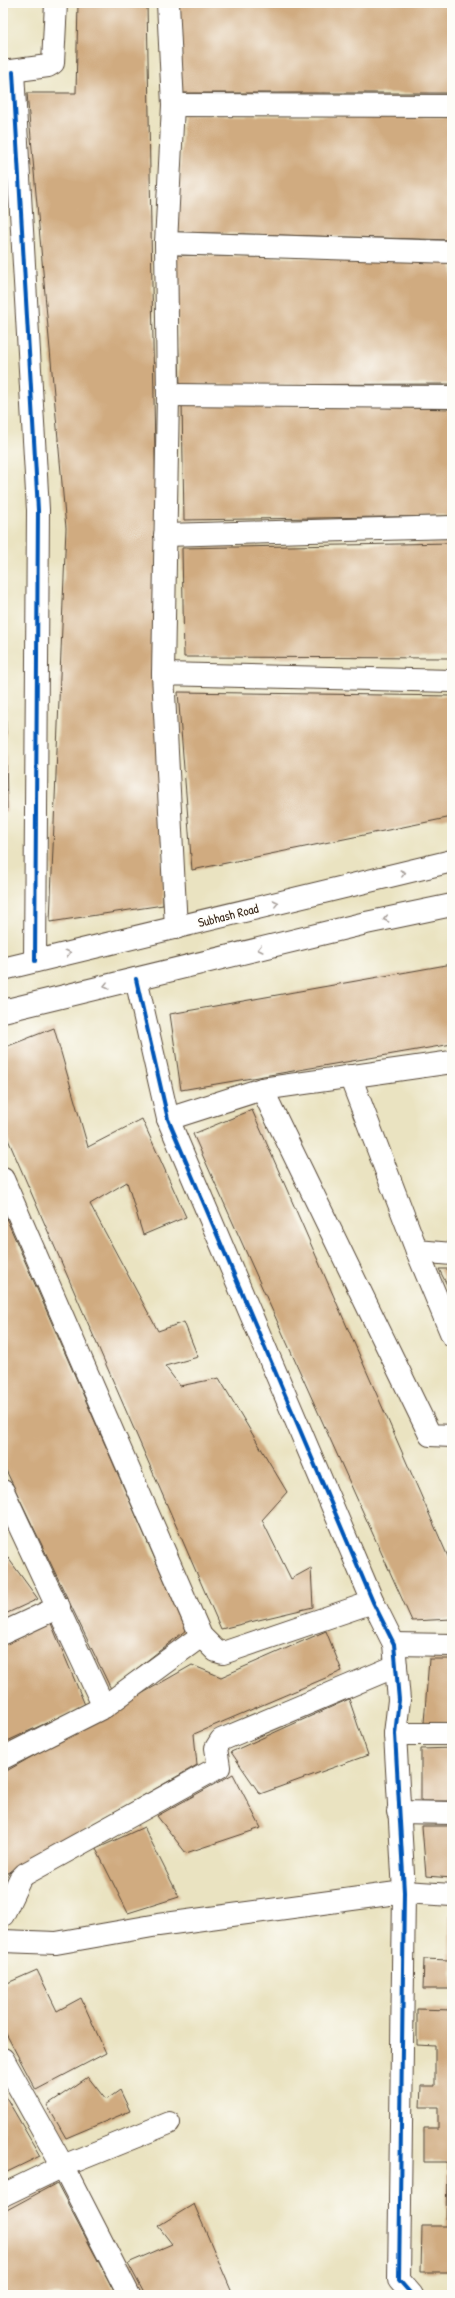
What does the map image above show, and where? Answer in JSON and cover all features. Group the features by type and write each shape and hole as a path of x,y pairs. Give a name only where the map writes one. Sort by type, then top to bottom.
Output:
{"street":[{"path":"35,961 38,510 8,72 48,66 53,63 56,3"},
{"path":"168,3 173,105 166,243 168,395 163,674 176,928"},
{"path":"173,105 452,106"},
{"path":"166,243 452,252"},
{"path":"168,395 452,397"},
{"path":"165,535 452,527"},
{"path":"163,674 452,681"},
{"name":"Subhash Road","path":"3,969 452,861"},
{"path":"3,1011 359,925 452,905"},
{"path":"136,979 168,1119 373,1602 394,1644 399,1700 395,1734 398,1812 404,1892 399,2280 412,2295"},
{"path":"168,1119 262,1089 452,1062"},
{"path":"350,1076 417,1251 452,1335"},
{"path":"262,1089 430,1435 452,1436"},
{"path":"3,1179 201,1636 216,1651 223,1653 373,1602"},
{"path":"417,1251 452,1254"},
{"path":"6,1504 59,1607 104,1707"},
{"path":"3,1633 59,1607"},
{"path":"3,1758 104,1707 201,1636"},
{"path":"394,1644 452,1645"},
{"path":"3,1914 20,1879 24,1874 219,1767 216,1748 221,1740 396,1666"},
{"path":"395,1734 452,1734"},
{"path":"398,1812 452,1813"},
{"path":"3,1941 56,1943 158,1925 404,1892 452,1895"},
{"path":"3,2059 63,2166 129,2295"},
{"path":"3,2195 63,2166 169,2123"}],"building":[{"path":"78,3 147,3 163,905 50,922 66,528 27,93 76,93"},
{"path":"177,3 452,3 452,93 181,93"},
{"path":"183,115 452,117 452,240 177,232"},
{"path":"175,255 452,261 452,384 180,385"},
{"path":"182,403 452,409 452,516 184,520"},
{"path":"452,543 452,658 184,657 182,548"},
{"path":"4,597 7,812 3,812"},
{"path":"178,692 452,696 452,817 192,870"},
{"path":"452,964 452,1044 181,1090 170,1014"},
{"path":"54,1028 88,1147 142,1119 186,1217 143,1235 127,1182 90,1204 158,1331 184,1322 198,1357 165,1366 180,1386 219,1378 287,1492 262,1520 291,1579 311,1568 313,1607 221,1629 3,1128 3,1048"},
{"path":"252,1110 452,1566 452,1619 412,1621 193,1134"},
{"path":"3,1211 186,1630 111,1689 3,1464"},
{"path":"439,1269 452,1269 452,1295"},
{"path":"3,1551 38,1599 3,1615"},
{"path":"50,1621 85,1705 3,1743 3,1643"},
{"path":"326,1631 342,1671 194,1734 197,1765 3,1876 3,1773 192,1665 221,1677"},
{"path":"429,1659 452,1659 452,1723 424,1723"},
{"path":"349,1699 368,1755 260,1794 231,1752"},
{"path":"452,1748 452,1801 421,1801 421,1749"},
{"path":"233,1774 261,1828 186,1853 157,1816"},
{"path":"422,1826 452,1826 452,1878 426,1876"},
{"path":"144,1827 179,1897 128,1913 96,1849"},
{"path":"449,1915 452,1915 452,1989 423,1989 424,1959 449,1960"},
{"path":"37,1970 57,2011 81,1998 106,2053 36,2090 3,2028 3,1985"},
{"path":"417,2009 452,2010 452,2272 421,2272 422,2226 446,2226 447,2162 424,2162 424,2128 438,2128 438,2107 420,2107 421,2086 435,2086 435,2046 417,2045"},
{"path":"88,2077 106,2100 120,2090 130,2111 66,2138 47,2105"},
{"path":"3,2092 40,2156 3,2174"},
{"path":"57,2183 116,2295 3,2295 3,2212"},
{"path":"194,2204 233,2295 145,2295 128,2263 172,2244 158,2226"}],"cycle path":[{"path":"13,72 38,510 35,961"},
{"path":"136,979 168,1119 373,1602 394,1644 399,1700 395,1734 404,1892 399,2280 412,2295"}]}
